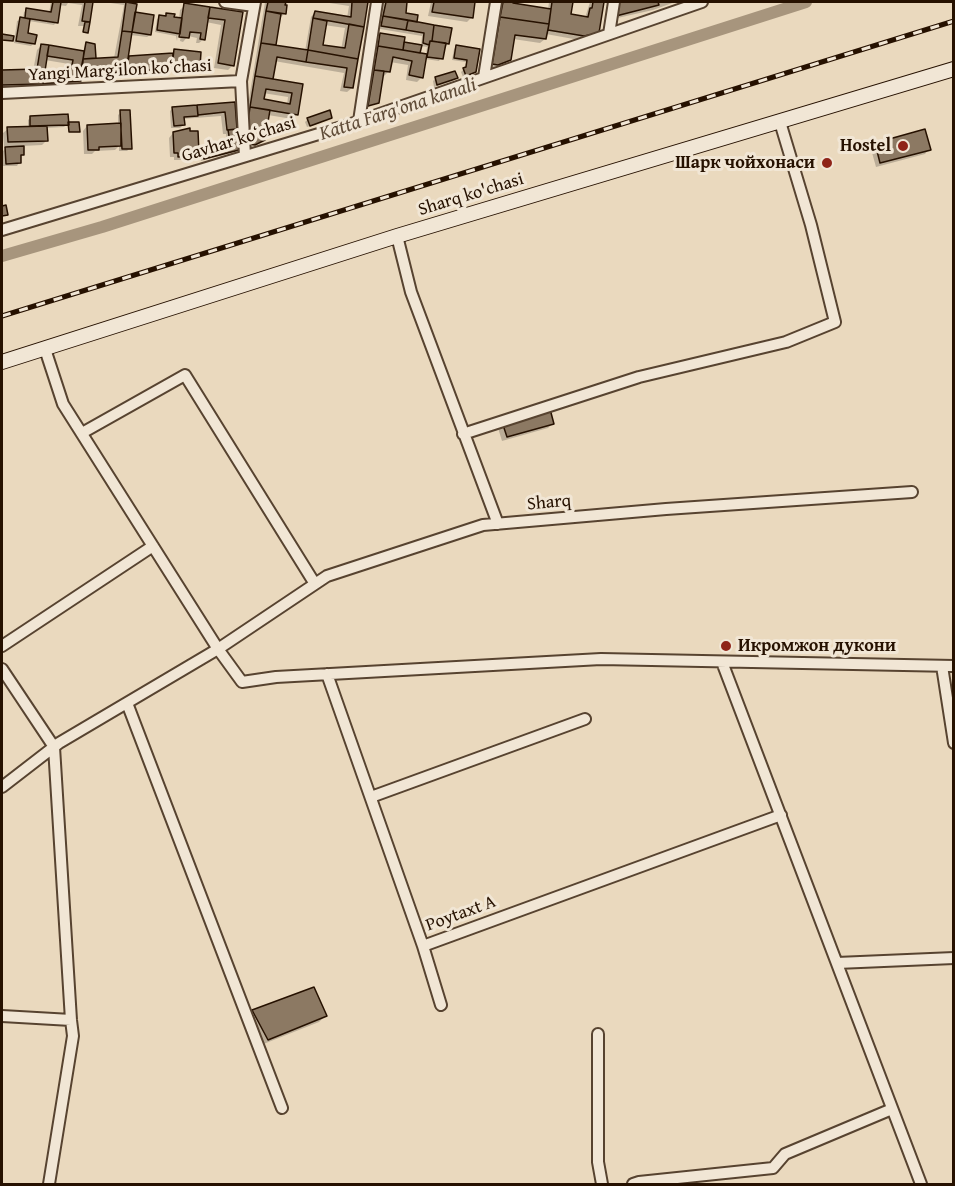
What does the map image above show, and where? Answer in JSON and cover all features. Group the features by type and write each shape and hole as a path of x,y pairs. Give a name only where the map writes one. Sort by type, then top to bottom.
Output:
{"main road":[{"name":"Sharq ko'chasi","path":"2,362 397,236 954,69"}],"street":[{"path":"225,2 255,4 241,81 245,156"},
{"path":"359,121 377,2"},
{"path":"484,77 496,2"},
{"path":"609,34 614,2"},
{"name":"Gavhar koʻchasi","path":"2,230 359,121 702,2"},
{"name":"Yangi Margʻilon koʻchasi","path":"2,93 241,81"},
{"path":"463,434 639,377 786,342 835,322 811,225 780,122"},
{"path":"397,236 411,292 498,524"},
{"path":"45,349 63,404 218,649 242,682 276,677 601,659 948,666 954,742"},
{"path":"82,433 184,375 315,584"},
{"name":"Sharq","path":"2,787 54,747 218,649 327,576 483,525 666,509 912,492"},
{"path":"2,646 153,546"},
{"path":"722,662 921,1185"},
{"path":"2,669 54,747 71,1020 74,1036 49,1185"},
{"name":"Poytaxt A","path":"327,674 423,946 781,815"},
{"path":"127,703 282,1108"},
{"path":"371,797 585,719"},
{"path":"423,946 441,1005"},
{"path":"837,963 954,958"},
{"path":"2,1016 71,1020"},
{"path":"598,1034 598,1162 602,1185"},
{"path":"633,1185 639,1182 773,1168 785,1154 891,1109"}],"building":[{"path":"53,2 61,2 58,23 25,18 26,8 51,12"},
{"path":"85,2 93,2 90,22 82,21"},
{"path":"126,2 137,4 132,32 122,31"},
{"path":"268,2 286,2 286,14 266,11"},
{"path":"352,2 368,2 364,27 313,18 315,11 351,17"},
{"path":"386,2 407,2 406,13 418,15 417,22 383,16"},
{"path":"434,2 475,2 473,18 432,12"},
{"path":"503,2 551,9 549,24 500,17"},
{"path":"552,2 573,2 571,14 588,17 593,2 604,2 599,33 584,36 548,30"},
{"path":"619,2 658,2 659,5 616,16"},
{"path":"184,3 210,7 205,40 200,39 201,33 190,32 189,38 179,37"},
{"path":"210,7 243,12 234,66 218,63 225,20 208,18"},
{"path":"266,11 281,14 276,45 261,43"},
{"path":"135,12 154,15 151,35 132,32"},
{"path":"166,13 182,18 180,34 157,30 159,15 166,16"},
{"path":"383,16 408,20 406,30 381,26"},
{"path":"20,17 30,19 28,33 37,35 35,44 16,41"},
{"path":"500,17 549,24 546,39 515,35 511,60 498,65 492,64"},
{"path":"313,18 327,21 323,45 345,48 349,24 364,27 358,59 308,50"},
{"path":"408,20 434,25 432,41 429,45 423,43 424,33 406,30"},
{"path":"85,22 90,22 88,33 83,32"},
{"path":"434,25 452,28 449,44 432,41"},
{"path":"122,31 132,32 126,72 80,74 83,59 118,57"},
{"path":"380,33 405,37 403,50 378,46"},
{"path":"2,34 14,36 13,41 2,40"},
{"path":"430,41 446,43 443,59 427,57"},
{"path":"86,42 95,44 96,58 83,59"},
{"path":"404,42 422,45 420,53 403,50"},
{"path":"261,43 308,50 306,62 277,57 273,79 255,76"},
{"path":"41,44 49,45 43,84 2,85 2,70 37,69"},
{"path":"49,45 84,51 81,81 43,84 45,72 71,70 73,60 47,56"},
{"path":"456,45 480,49 476,72 466,76 463,68 466,67 467,60 454,58"},
{"path":"378,46 427,54 423,78 409,75 412,61 393,57 390,72 374,70"},
{"path":"174,49 201,52 200,67 172,68"},
{"path":"308,50 358,59 353,88 344,87 347,68 306,62"},
{"path":"173,53 172,68 126,72 129,56"},
{"path":"374,70 384,71 379,103 368,106"},
{"path":"455,71 458,78 437,85 435,77"},
{"path":"255,76 303,84 298,115 250,107","holes":["266,89 292,93 290,104 264,99"]},
{"path":"235,102 237,129 227,130 225,112 198,115 197,105"},
{"path":"197,105 198,116 184,117 185,125 174,126 172,107"},
{"path":"250,107 270,110 265,140 255,145 245,143"},
{"path":"120,110 130,110 132,149 122,149"},
{"path":"330,110 332,118 310,126 307,118"},
{"path":"68,114 69,125 30,126 30,116"},
{"path":"68,122 79,122 80,132 69,132"},
{"path":"121,123 121,146 88,150 87,125"},
{"path":"47,126 48,141 8,142 7,127"},
{"path":"190,128 190,131 198,131 199,153 188,153 188,156 178,157 178,153 174,153 173,132"},
{"path":"237,129 239,150 204,159 201,149 230,142 228,130"},
{"name":"Hostel","path":"925,129 931,150 880,163 875,143"},
{"path":"24,146 21,163 6,164 5,147"},
{"path":"6,205 8,215 2,216 2,206"},
{"path":"550,409 554,424 507,437 502,422"},
{"path":"314,987 327,1016 268,1040 252,1010"}],"waterway":[{"name":"Katta Farg'ona kanali","path":"2,256 102,227 806,2"}],"railway":[{"path":"2,316 954,21"}],"place":[{"name":"Hostel","path":"903,146"},
{"name":"Шарк чойхонаси","path":"827,163"},
{"name":"Икромжон дукони","path":"726,646"}]}
